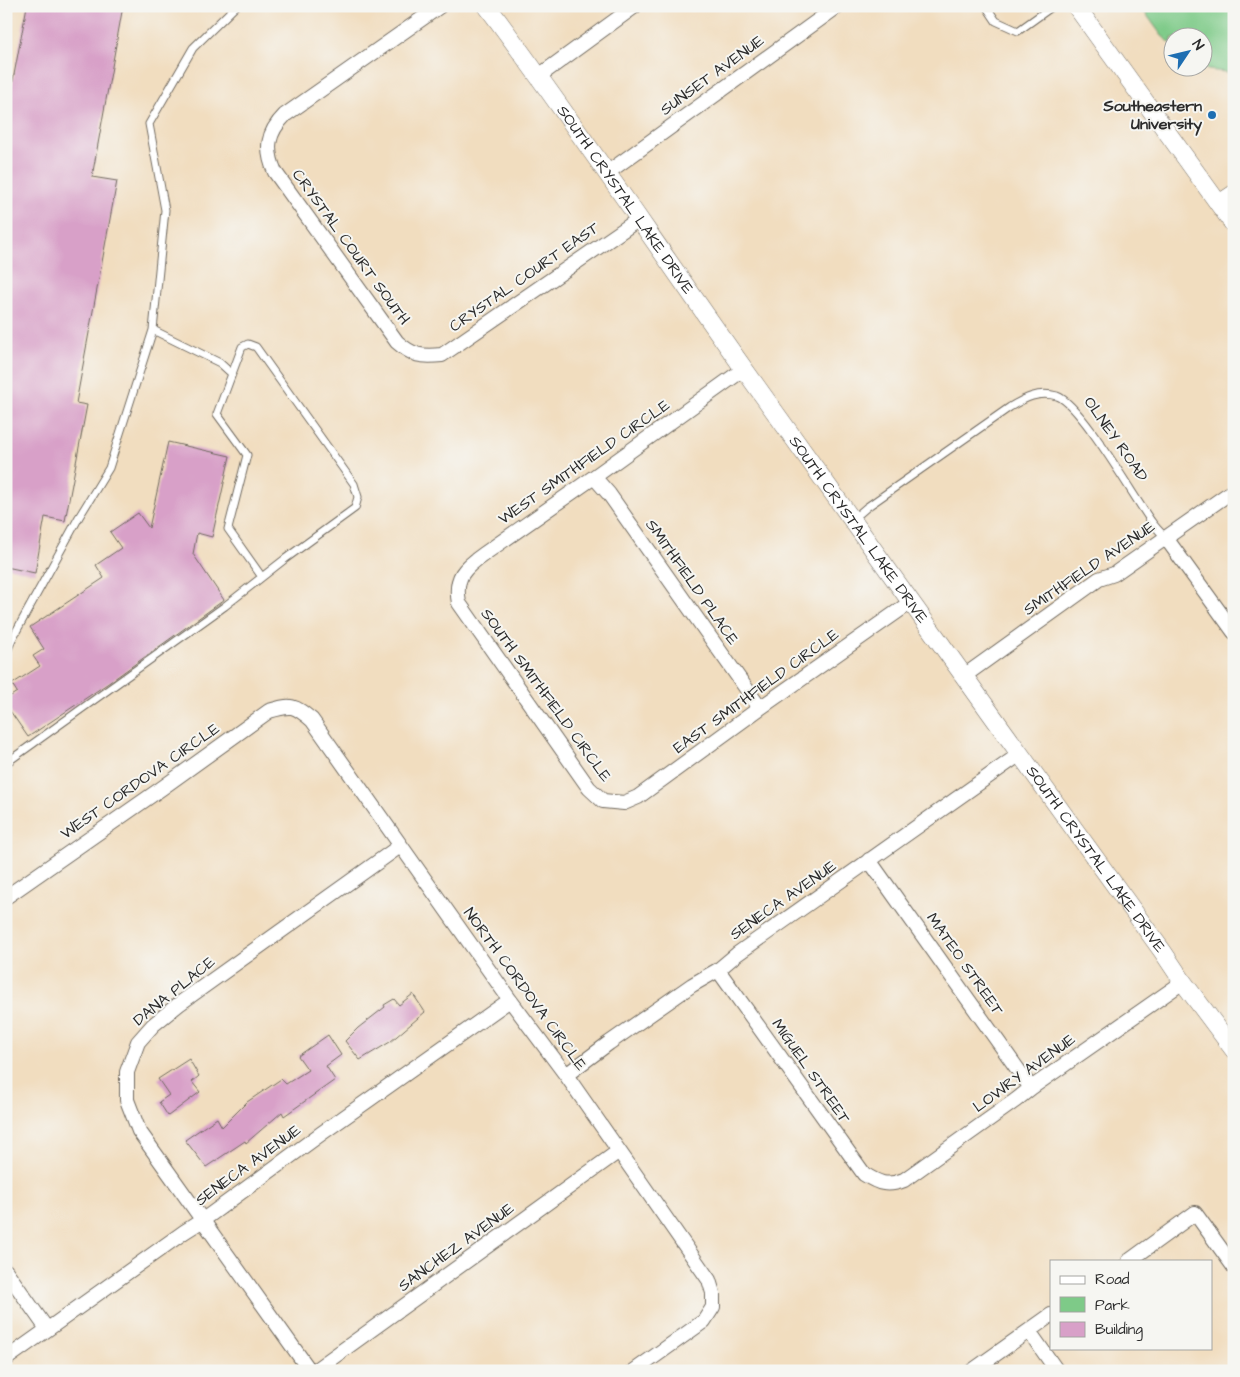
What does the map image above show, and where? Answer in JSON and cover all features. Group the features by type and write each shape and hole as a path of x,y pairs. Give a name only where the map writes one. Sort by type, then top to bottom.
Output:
{"street":[{"name":"CRYSTAL COURT SOUTH","path":"426,357 409,352 397,342 275,172 269,158 272,133 278,122 285,115 440,6"},
{"name":"SOUTH CRYSTAL LAKE DRIVE","path":"487,6 539,76 910,602 1234,1050"},
{"path":"539,76 635,6"},
{"name":"SUNSET AVENUE","path":"607,173 838,6"},
{"path":"1076,6 1234,225"},
{"path":"1219,204 1234,194"},
{"name":"CRYSTAL COURT EAST","path":"426,357 442,355 454,348 638,218"},
{"name":"WEST SMITHFIELD CIRCLE","path":"457,592 460,578 467,567 744,369"},
{"name":"SMITHFIELD PLACE","path":"594,477 609,494 760,708"},
{"name":"SMITHFIELD AVENUE","path":"964,676 1100,579 1114,574 1234,490"},
{"name":"OLNEY ROAD","path":"1166,538 1234,632"},
{"name":"SOUTH SMITHFIELD CIRCLE","path":"457,592 459,603 589,788 603,801 619,803"},
{"name":"EAST SMITHFIELD CIRCLE","path":"619,803 624,803 638,797 910,602"},
{"name":"WEST CORDOVA CIRCLE","path":"6,897 162,788 269,710 284,706 297,708"},
{"name":"NORTH CORDOVA CIRCLE","path":"297,708 312,720 510,1000 566,1075 709,1280 714,1297 713,1307 704,1321 634,1371"},
{"name":"SENECA AVENUE","path":"566,1075 684,990 718,970 737,954 1020,754"},
{"name":"DANA PLACE","path":"312,1371 139,1131 127,1100 127,1072 138,1042 153,1025 179,1004 400,846"},
{"name":"MATEO STREET","path":"869,860 1031,1088"},
{"name":"MIGUEL STREET","path":"718,970 864,1174 877,1182 883,1183"},
{"name":"LOWRY AVENUE","path":"883,1183 895,1184 904,1180 1031,1088 1183,982"},
{"name":"SENECA AVENUE","path":"6,1359 510,1000"},
{"name":"SANCHEZ AVENUE","path":"312,1371 619,1151"},
{"path":"1129,1260 1195,1213 1234,1267"},
{"path":"6,1271 47,1329"},
{"path":"972,1371 1050,1316"},
{"path":"1029,1331 1057,1371"}],"lane":[{"path":"6,654 12,639 70,534 109,468 153,330 165,210 149,124 193,48 236,6"},
{"path":"986,6 996,20 1018,31 1053,6"},
{"path":"153,330 220,363 232,374"},
{"path":"6,763 226,606 355,508 358,497 354,484 256,348 248,344 242,347 217,414 247,455 228,529 262,577"},
{"name":"OLNEY ROAD","path":"852,520 867,507 1010,407 1027,397 1043,394 1057,396 1068,402 1082,418 1152,523 1166,538"}],"green space":[{"path":"1234,6 1234,73 1212,70 1212,28 1162,28 1162,36 1141,7"}],"building":[{"path":"27,6 123,6 92,177 117,181 76,403 87,405 65,521 45,517 35,573 6,567 6,117"},
{"path":"168,442 230,456 212,537 197,533 193,554 224,600 110,682 28,737 6,705 6,699 17,692 12,684 40,666 33,656 44,649 30,627 104,578 96,565 121,548 110,532 138,513 149,528"},
{"path":"413,994 425,1012 390,1042 360,1060 345,1041 385,1007 384,1005 394,999 399,1005"},
{"path":"328,1035 341,1055 326,1066 335,1080 284,1116 282,1112 246,1143 245,1141 206,1167 185,1140 217,1118 222,1127 247,1102 281,1079 286,1084 308,1070 298,1056"},
{"path":"189,1059 199,1076 192,1082 200,1092 168,1116 159,1102 169,1095 158,1079"}],"place":[{"name":"Southeastern University","path":"1212,115"}]}
